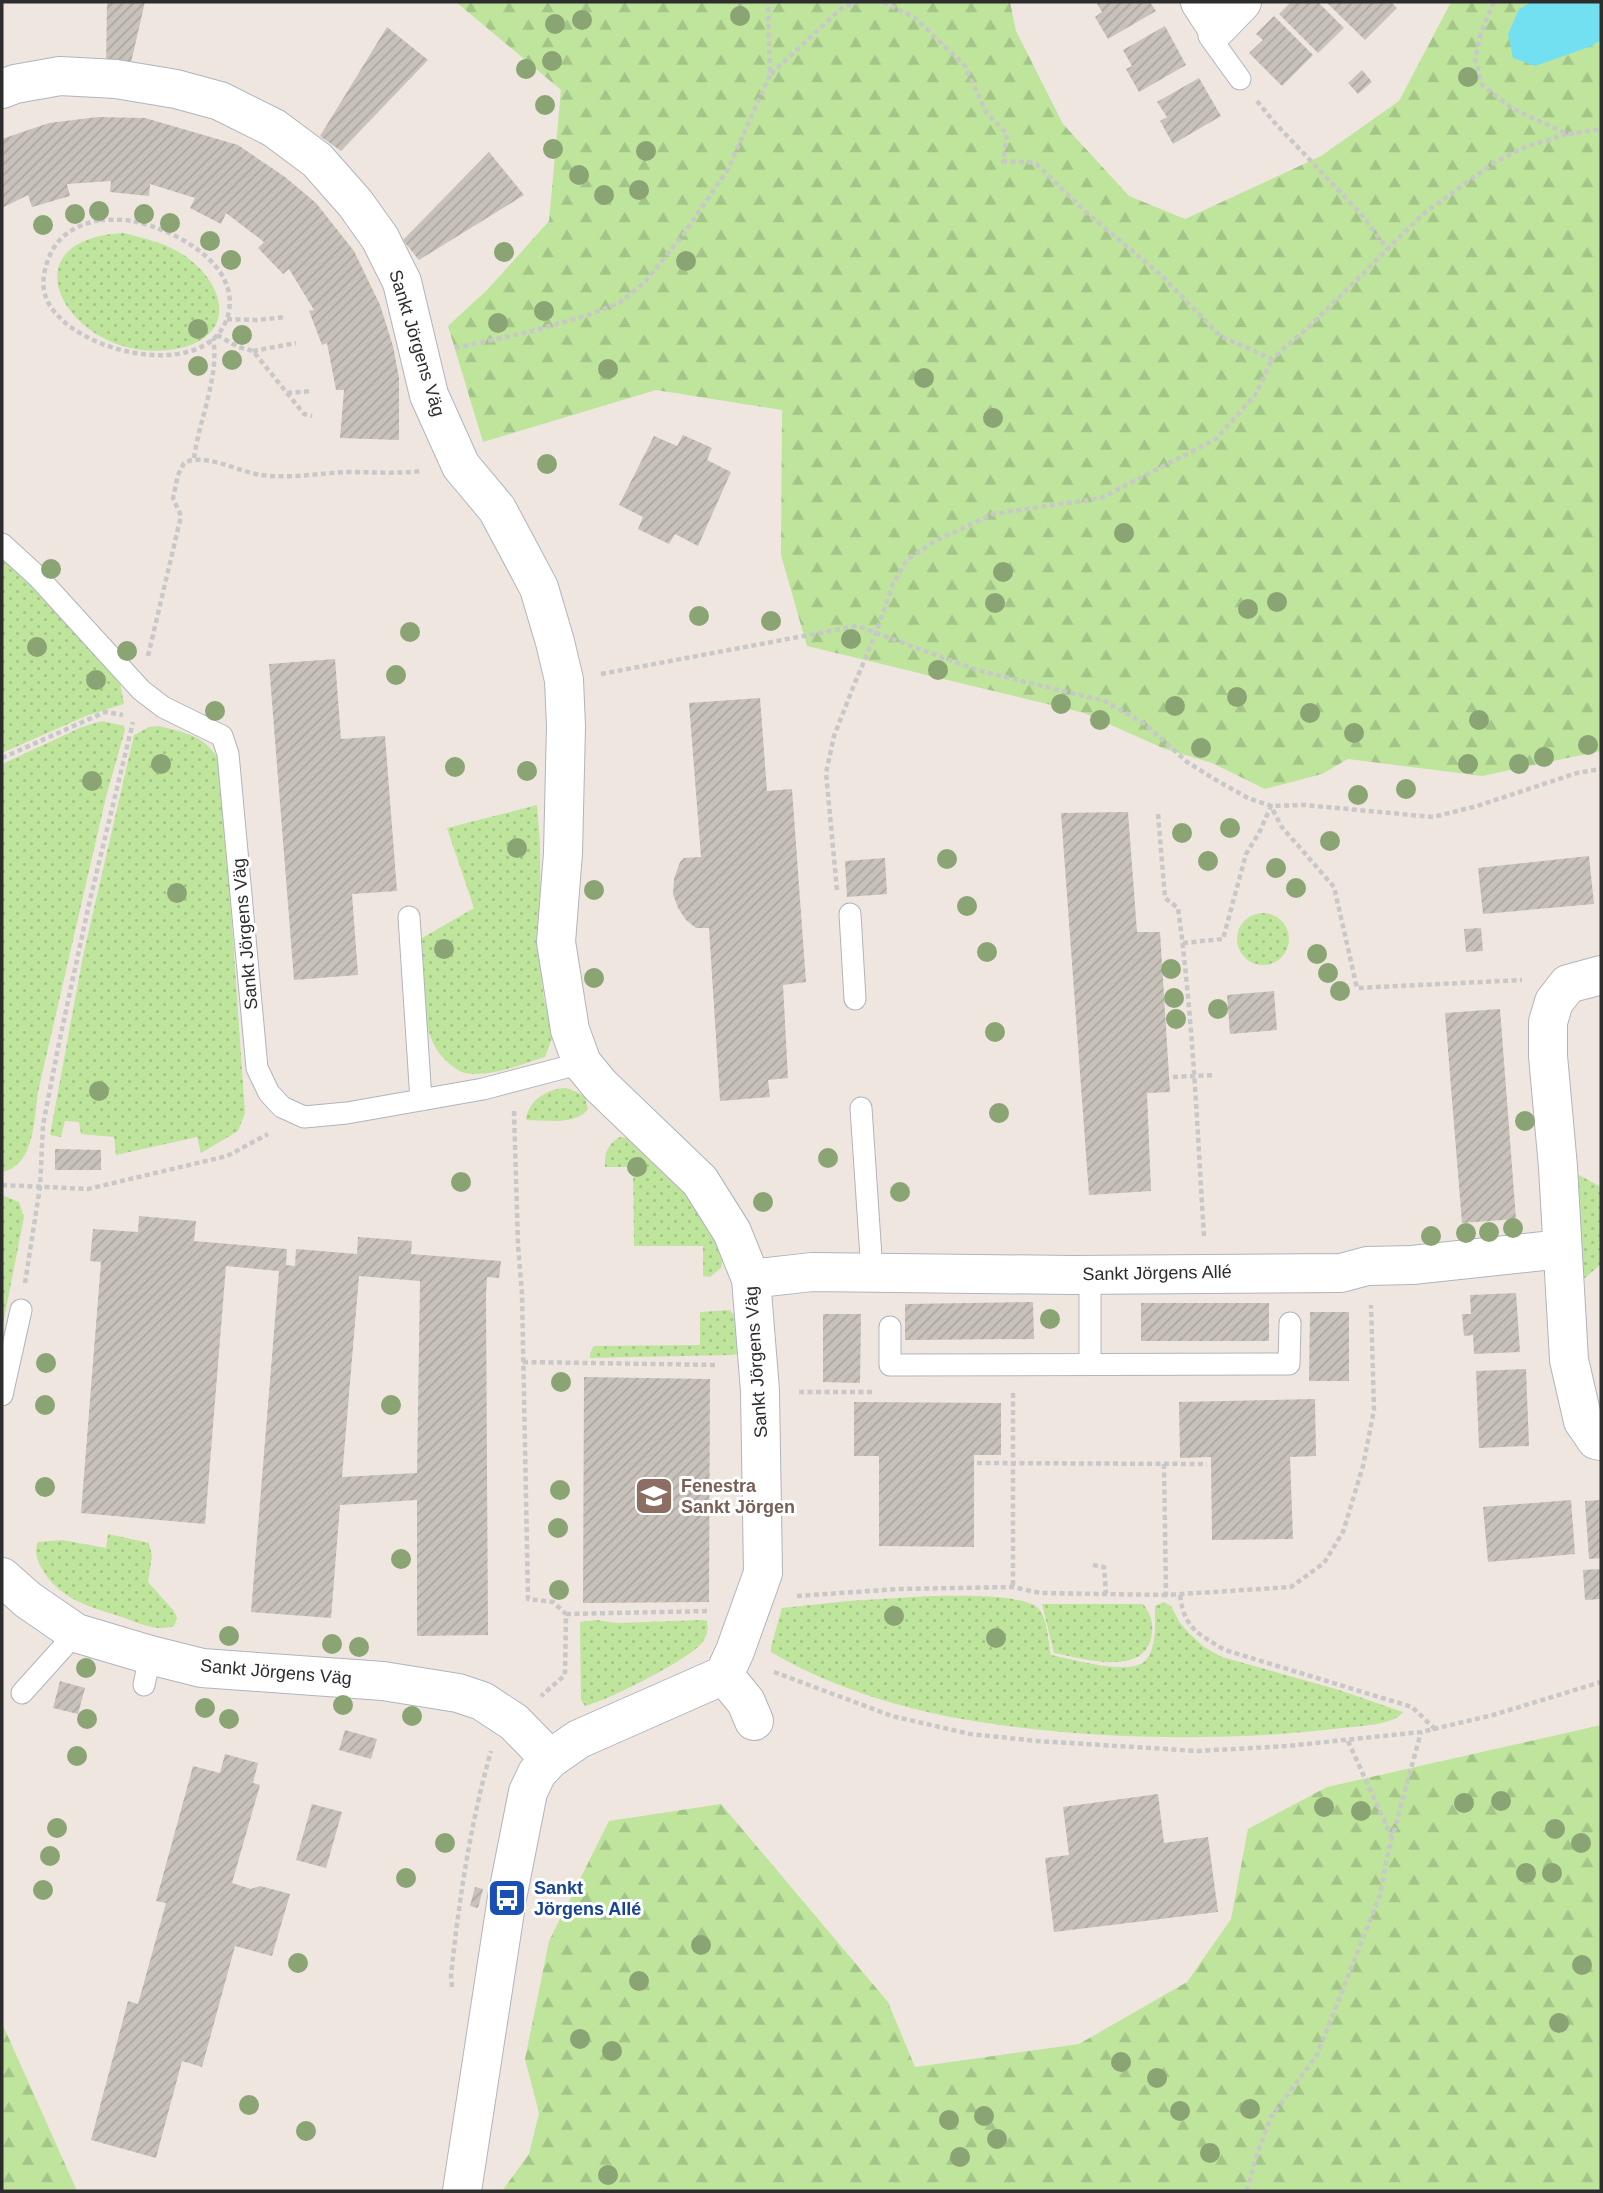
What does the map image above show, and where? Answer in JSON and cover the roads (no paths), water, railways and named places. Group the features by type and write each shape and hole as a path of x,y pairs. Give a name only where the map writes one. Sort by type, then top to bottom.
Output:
{"street":[{"name":"Sankt Jörgens Väg","path":"2,89 60,76 116,79 176,89 220,101 274,128 317,160 355,203 380,238 402,282 429,395 461,466 497,509 539,588 564,680 566,763 556,942 569,1030 582,1063 600,1085 700,1181 732,1232 751,1279 758,1366 763,1573 724,1675"},
{"path":"1585,980 1554,1002 1548,1022 1548,1056 1558,1167 1569,1360 1583,1421 1596,1440 1601,1441"},
{"name":"Sankt Jörgens Allé","path":"751,1279 812,1272 1090,1275 1340,1273 1367,1266 1412,1265 1562,1249"},
{"name":"Sankt Jörgens Väg","path":"2,1577 29,1601 76,1633 147,1670 202,1668 383,1681 458,1693 482,1701 514,1722 550,1759"},
{"path":"463,2191 507,1898 528,1792 537,1773 550,1759 579,1739 724,1675 746,1702 754,1721"}],"lane":[{"path":"1220,10 1209,36 1240,79"},
{"name":"Sankt Jörgens Väg","path":"2,544 38,577 141,690 163,707 222,736 228,754 257,1068 269,1093 282,1107 304,1117 347,1113 421,1100"},
{"path":"849,914 855,999"},
{"path":"409,917 421,1100 507,1083 582,1063"},
{"path":"861,1108 872,1272"},
{"path":"1090,1275 1090,1364"},
{"path":"2,1395 20,1310"},
{"path":"890,1327 890,1365 1289,1364 1290,1323"},
{"path":"22,1693 76,1633"}],"water":[{"path":"1532,2 1601,2 1601,40 1592,46 1535,66 1513,58 1508,34 1519,9"}],"place":[{"name":"Fenestra Sankt Jörgen","path":"654,1496"},
{"name":"Sankt Jörgens Allé","path":"507,1898"}]}
